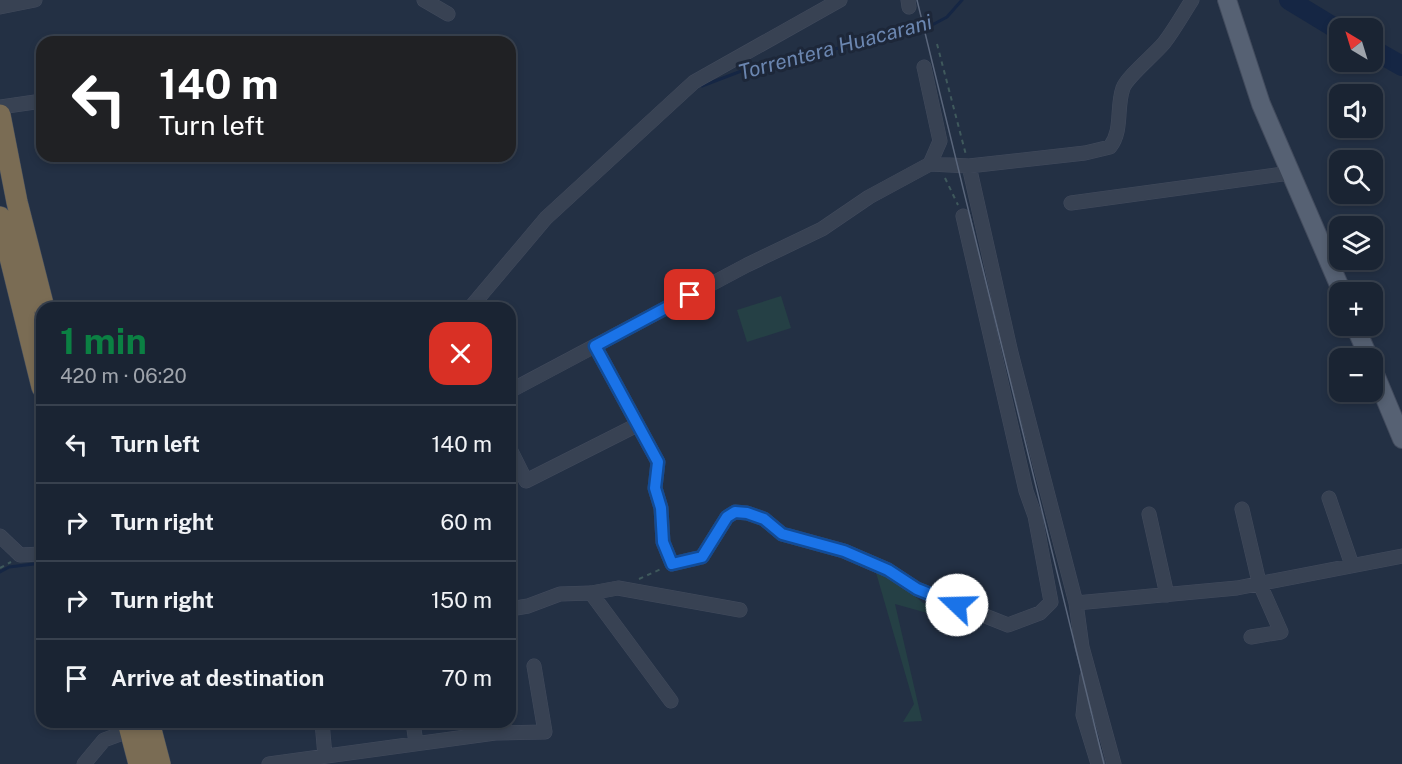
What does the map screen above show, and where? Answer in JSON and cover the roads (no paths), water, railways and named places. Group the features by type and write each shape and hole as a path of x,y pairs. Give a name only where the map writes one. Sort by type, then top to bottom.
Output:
{"highway":[{"path":"0,115 17,202 42,302"},
{"path":"0,217 36,363"},
{"path":"136,728 139,764"},
{"path":"138,728 160,764"}],"main road":[{"path":"1227,0 1261,104 1338,282"},
{"path":"1383,393 1402,439"}],"street":[{"path":"0,7 35,0"},
{"path":"424,0 448,14"},
{"path":"475,302 546,218 694,82 840,0"},
{"path":"516,388 747,265 822,229 869,197 930,164 969,166 1085,153 1110,147 1116,139 1123,89 1130,78 1166,41 1192,0"},
{"path":"924,67 940,141 930,164"},
{"path":"0,107 36,102"},
{"path":"969,166 1011,353 1076,603 1082,647 1114,764"},
{"path":"1071,203 1290,173"},
{"path":"595,346 658,462 655,488 661,508 663,542 672,564 702,557 727,517 735,512 747,513 764,519 782,534 844,551 888,570 917,589 1008,625 1040,613 1051,602 1035,516 1026,491 963,216"},
{"path":"516,461 526,481 638,424"},
{"path":"1329,498 1352,565"},
{"path":"1242,508 1259,582 1281,632 1251,637"},
{"path":"1149,514 1167,595"},
{"path":"0,536 20,555 36,554"},
{"path":"1076,603 1237,588 1402,556"},
{"path":"1045,572 1067,569"},
{"path":"516,608 560,594 591,593 618,588 740,610"},
{"path":"591,593 671,701"},
{"path":"269,764 495,733 545,732 534,666"},
{"path":"1088,668 1083,715 1098,764"},
{"path":"84,764 104,740 128,728"},
{"path":"322,728 325,756"},
{"path":"414,728 416,743"}],"waterway":[{"name":"Torrentera Huacarani","path":"702,86 770,60 807,56 934,24 947,17 962,0"},
{"path":"1289,0 1329,24"},
{"path":"1383,55 1402,66"},
{"name":"Torrentera Huacarani","path":"0,572 9,567 36,564"}],"tram line":[{"path":"917,0 1104,764"}]}
